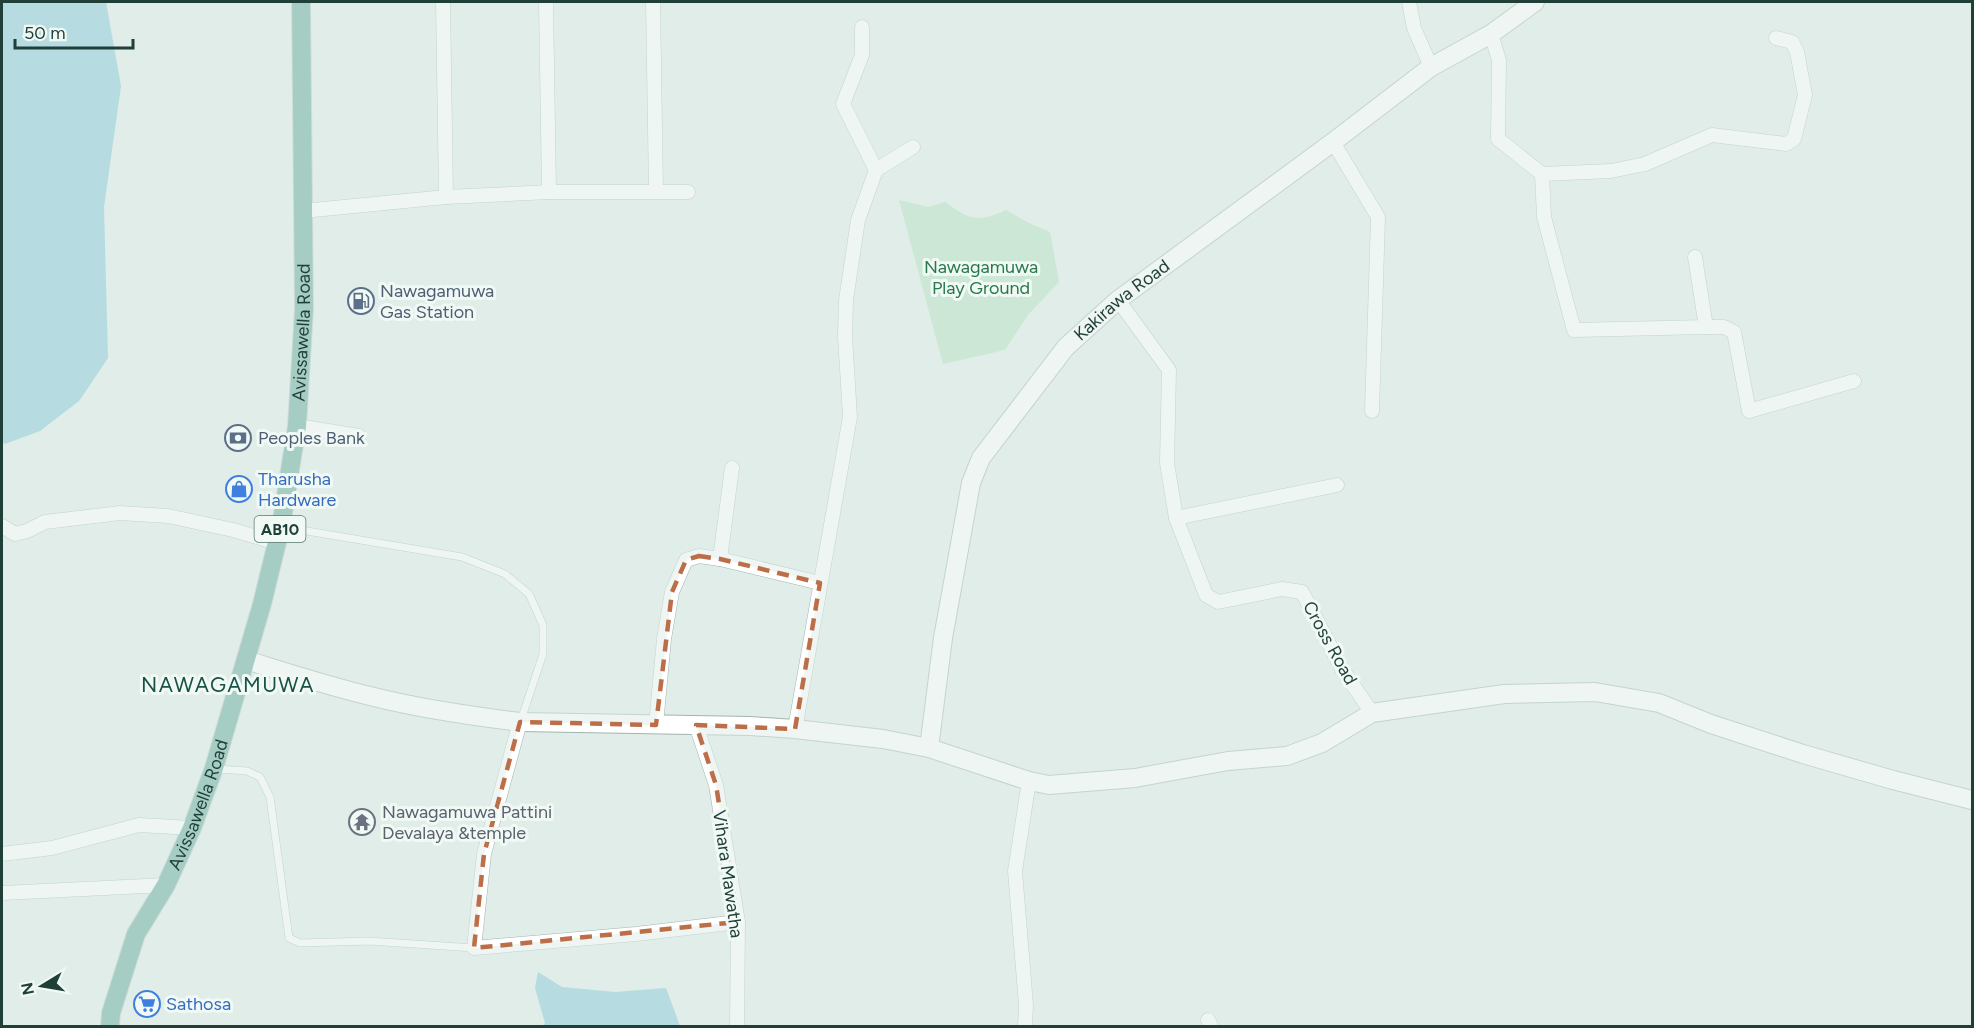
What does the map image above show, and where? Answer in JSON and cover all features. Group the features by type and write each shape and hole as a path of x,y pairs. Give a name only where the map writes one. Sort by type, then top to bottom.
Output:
{"main road":[{"name":"Avissawella Road","path":"110,1026 111,1013 136,934 166,885 192,828 214,768 262,604 279,535 297,426 304,309 301,2"}],"street":[{"path":"443,2 446,197"},
{"path":"546,2 549,192"},
{"path":"653,2 656,191"},
{"path":"1409,2 1414,28 1431,68"},
{"name":"Kakirawa Road","path":"929,748 943,638 971,483 981,458 1066,348 1118,300 1431,68 1491,34 1535,2"},
{"path":"861,27 862,55 843,104 876,170"},
{"path":"1491,34 1499,60 1498,139 1542,174 1611,171 1645,164 1712,135 1786,144 1794,139 1804,95 1797,52 1792,42 1776,38"},
{"path":"1333,142 1378,217 1372,411"},
{"path":"795,729 850,417 845,336 846,300 858,220 876,170 913,147"},
{"path":"1542,174 1544,217 1574,330 1724,327 1734,332 1749,411 1854,381"},
{"path":"303,211 446,197 549,192 688,192"},
{"path":"1695,257 1706,327"},
{"name":"Cross Road","path":"1118,300 1169,370 1167,463 1176,518 1206,595 1218,602 1282,589 1302,592 1342,669 1372,712"},
{"path":"297,426 359,436"},
{"path":"720,559 732,468"},
{"path":"1176,518 1337,485"},
{"path":"2,526 15,534 45,522 120,513 168,516 234,530 279,535"},
{"path":"656,724 664,639 672,592 686,560 699,556 720,559 820,583"},
{"path":"246,660 408,705 520,722 795,729 883,739 929,748 1029,781 1049,785 1135,778 1228,760 1287,756 1322,743 1372,712 1504,694 1595,692 1659,704 1803,754 1972,800"},
{"path":"520,722 484,854 474,948 636,934 738,922"},
{"name":"Vihara Mawatha","path":"696,725 716,785 738,922 737,1026"},
{"path":"1025,1026 1026,1005 1015,871 1029,781"},
{"path":"2,854 52,848 138,825 192,828"},
{"path":"2,892 166,885"}],"lane":[{"path":"279,535 462,557 505,574 529,594 543,625 543,654 520,722"},
{"path":"214,768 246,771 260,777 270,797 289,938 300,943 369,941 474,948"}],"highlighted area":[{"path":"699,556 720,559 820,583 795,729 696,725 716,785 738,922 474,948 484,854 520,722 656,725 672,592 686,560"}],"green space":[{"name":"Nawagamuwa Play Ground","path":"899,200 928,207 945,202 961,213 974,218 988,217 1006,210 1050,232 1059,282 1028,315 1005,350 943,364"}],"water":[{"path":"2,2 106,2 121,86 104,207 108,358 79,401 40,431 5,444 2,442"},
{"path":"538,972 562,987 615,992 666,988 680,1026 542,1026 545,1023 535,988"}],"place":[{"name":"Nawagamuwa Gas Station","path":"361,301"},
{"name":"Peoples Bank","path":"238,438"},
{"name":"Tharusha Hardware","path":"239,489"},
{"name":"Nawagamuwa Pattini Devalaya &temple","path":"362,822"},
{"name":"Sathosa","path":"147,1004"}],"district":[{"name":"NAWAGAMUWA","path":"228,685"}]}
